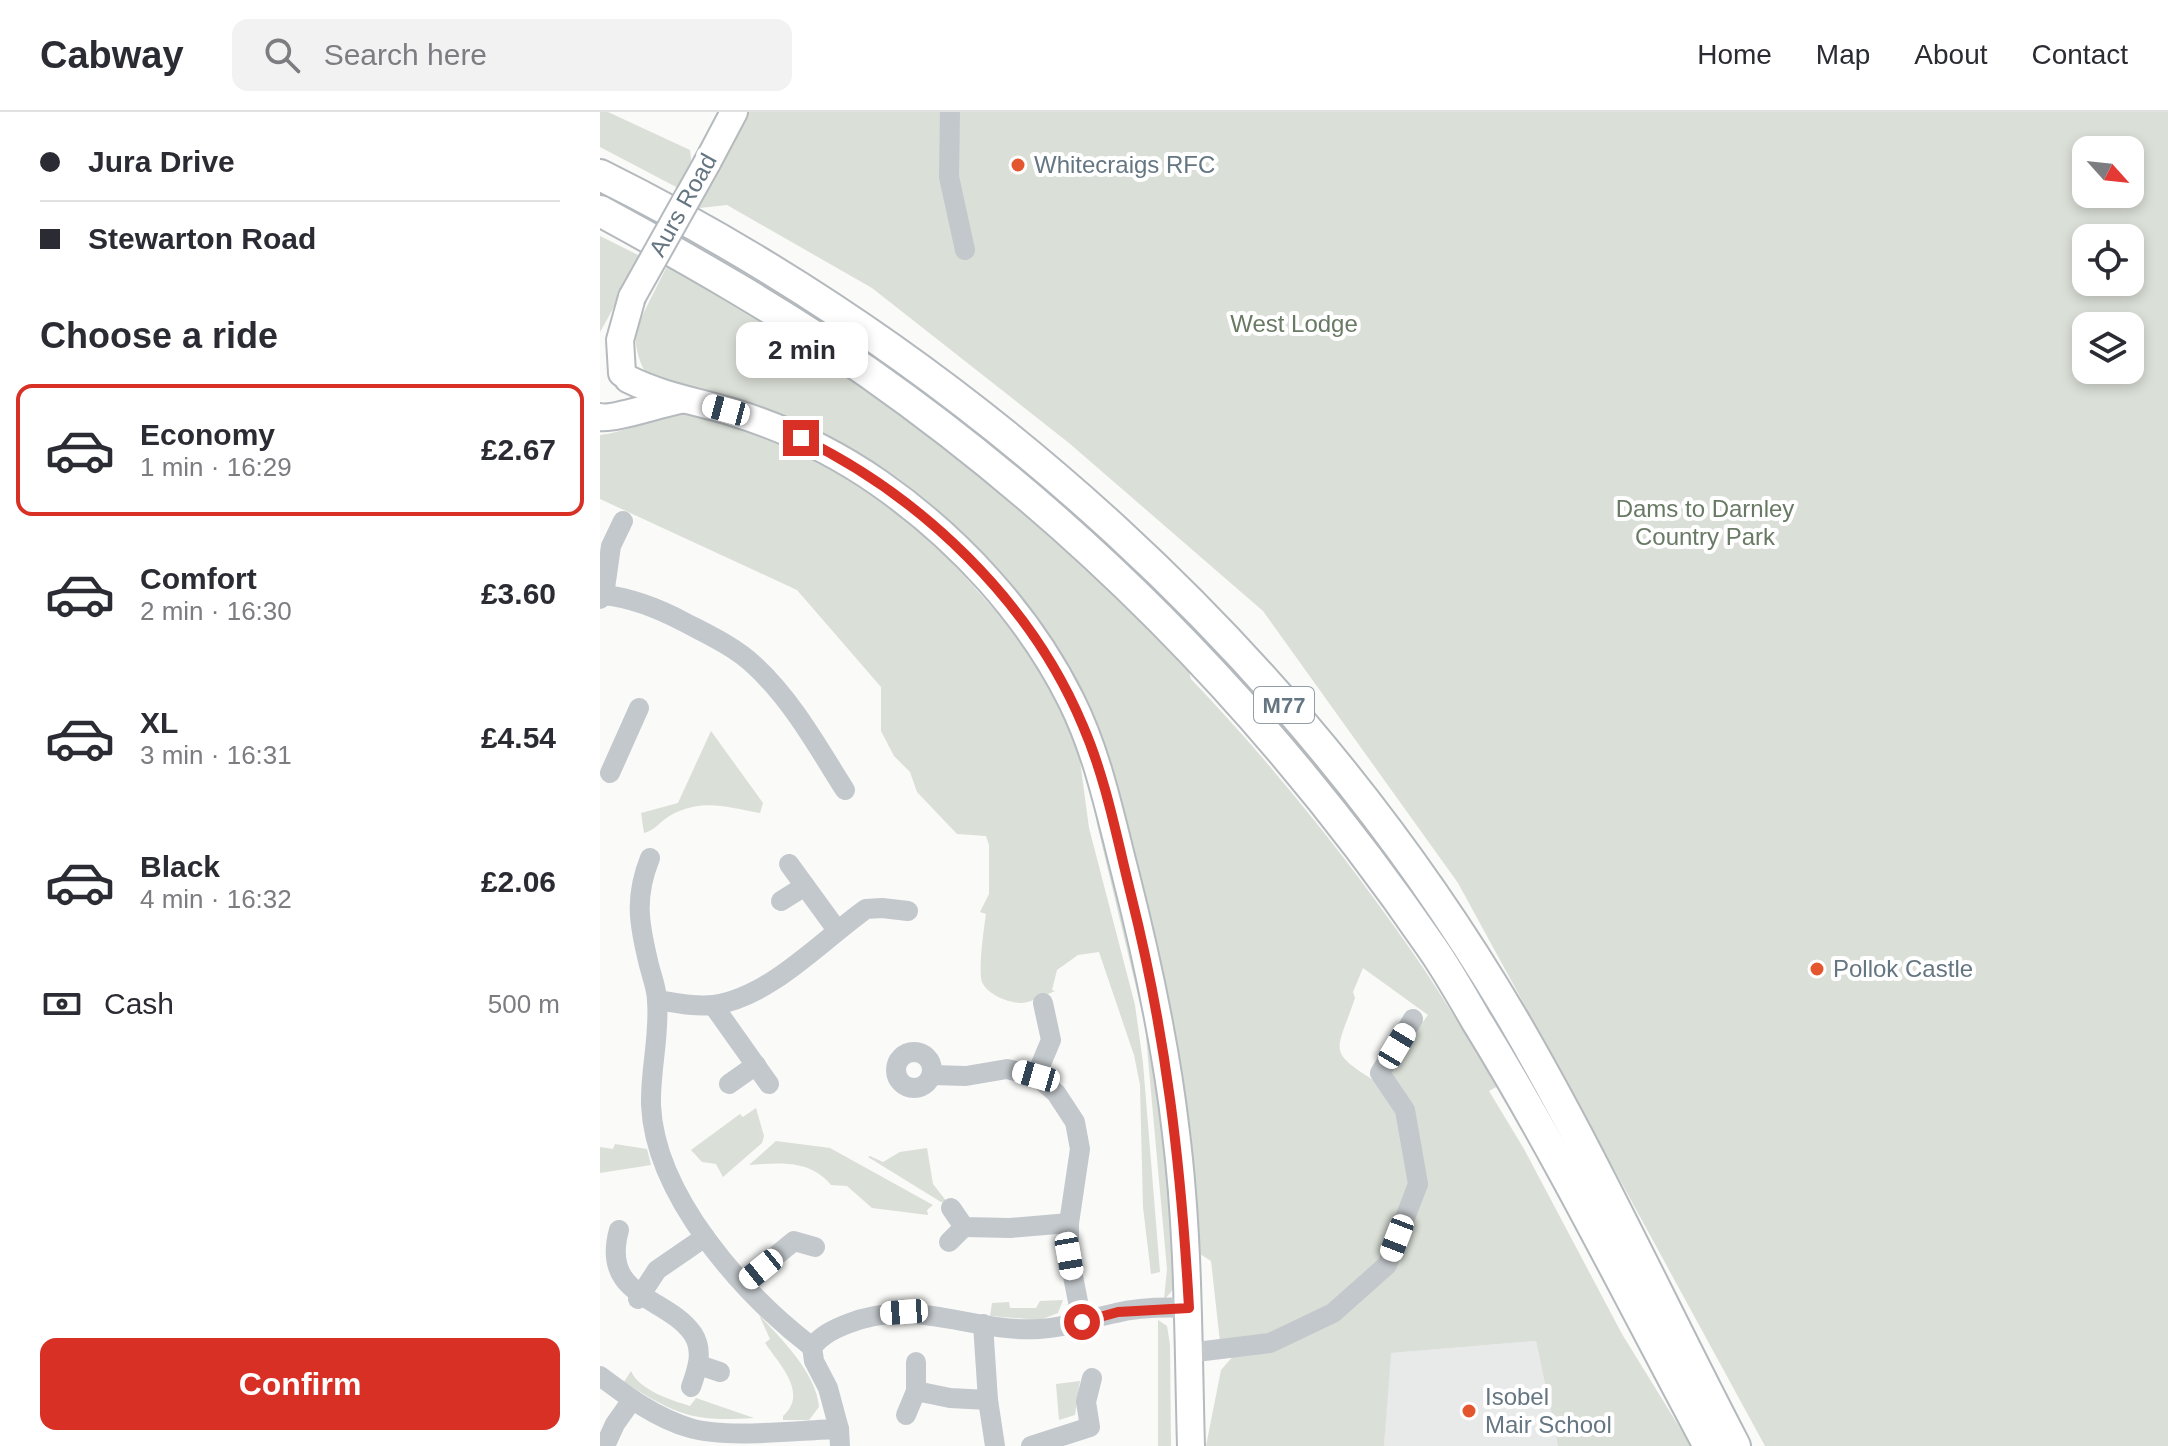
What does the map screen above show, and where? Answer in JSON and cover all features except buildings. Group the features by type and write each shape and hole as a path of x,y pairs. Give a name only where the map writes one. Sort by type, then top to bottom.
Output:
{"highway":[{"name":"M77","path":"600,175 661,206 795,286 888,347 982,416 1109,525 1278,697 1379,822 1438,904 1511,1016 1603,1183 1735,1446"},
{"name":"M77","path":"600,211 675,250 780,314 868,372 960,440 1085,546 1164,621 1235,696 1351,836 1434,951 1550,1146 1709,1446"}],"main road":[{"name":"Aurs Road","path":"607,418 632,402 633,394 612,372 632,297 734,112"},
{"path":"612,372 681,400 726,410 778,428 839,457 880,484 943,534 995,588 1039,646 1063,685 1096,761 1157,1007 1177,1136 1189,1308 1191,1446"},
{"path":"607,418 681,400"}],"street":[{"path":"950,112 949,177 965,250"},
{"path":"623,521 611,546 602,597 626,597 670,615 719,640 752,663 787,700 845,790"},
{"path":"608,761 639,708"},
{"path":"600,1376 654,1413 692,1429 839,1438 828,1388 814,1361 812,1347 781,1323 705,1237 674,1191 658,1150 651,1105 658,1000 638,909 640,883 650,858"},
{"path":"789,864 837,930"},
{"path":"781,901 805,886"},
{"path":"658,1000 713,1005 736,999 771,982 866,909 908,911"},
{"path":"1036,1076 1051,1040 1043,1003"},
{"path":"713,1005 769,1084"},
{"path":"1188,1353 1270,1343 1333,1313 1387,1265 1418,1184 1405,1110 1380,1073 1413,1019"},
{"path":"729,1084 756,1065"},
{"path":"932,1075 966,1076 1007,1069 1036,1076 1056,1093 1075,1122 1079,1138 1069,1223 1069,1256 1082,1322"},
{"path":"951,1208 964,1227"},
{"path":"949,1242 964,1227 1010,1228 1069,1223"},
{"path":"619,1230 603,1249 610,1280 622,1292 676,1319 692,1332 699,1365 691,1387"},
{"path":"744,1282 793,1231 815,1247"},
{"path":"638,1299 657,1270 705,1237"},
{"path":"812,1347 826,1332 879,1314 923,1313 983,1324 1038,1329 1118,1312 1189,1308"},
{"path":"983,1324 988,1400 995,1446"},
{"path":"906,1415 916,1391 916,1362"},
{"path":"699,1365 720,1372"},
{"path":"1031,1446 1091,1436 1086,1402 1092,1378"},
{"path":"916,1391 950,1398 988,1400"},
{"path":"605,1446 615,1424 632,1400"}],"shaded area":[{"name":"Isobel Mair School","path":"1536,1341 1558,1446 1384,1446 1390,1353"}],"green space":[{"path":"600,112 608,112 690,150 692,166 680,189 600,147"},
{"name":"Dams to Darnley Country Park","path":"735,112 2168,112 2168,1446 1765,1446 1458,883 1263,611 1069,443 872,288 727,205 681,210"},
{"path":"600,236 642,257 600,332"},
{"path":"668,264 812,352 946,447 1072,553 1188,668 1191,679 1279,777 1335,846 1435,986 1498,1086 1489,1091 1524,1149 1622,1334 1691,1446 1558,1446 1536,1341 1391,1353 1384,1446 1206,1446 1221,1370 1235,1354 1220,1342 1211,1261 1200,1254 1186,1127 1098,729 919,499 649,378 638,355 635,330","holes":["1363,968 1428,1015 1378,1083 1343,1056 1340,1041"]},
{"path":"685,413 739,426 824,462 872,491 930,538 1017,635 1076,731 1089,828 1135,1005 1143,1063 1160,1272 1151,1274 1143,1207 1140,1085 1134,1055 1099,952 1078,955 1057,970 1052,990 1055,991 1033,1000 1015,1002 989,991 982,982 981,969 986,914 980,912 989,894 989,845 986,836 957,834 917,792 910,772 894,756 881,731 881,687 797,590 600,499 600,435"},
{"path":"711,731 763,803 760,813 704,805 671,815 644,833 641,813 678,803"},
{"path":"1091,788 1145,990 1167,1130 1177,1285 1164,1300 1167,1269 1145,1025"},
{"path":"756,1108 764,1136 762,1143 723,1177 716,1164 702,1162 691,1150 740,1114 743,1117"},
{"path":"776,1141 830,1148 933,1205 927,1210 928,1215 872,1208 847,1186 831,1185 804,1167 793,1164 749,1165"},
{"path":"615,1144 647,1149 651,1165 600,1173 600,1147 613,1149"},
{"path":"927,1148 933,1184 947,1202 941,1202 868,1157 883,1162 900,1152"},
{"path":"1063,1300 1058,1313 1040,1320 990,1316 992,1303 1009,1302 1010,1308 1036,1308 1040,1301"},
{"path":"759,1315 796,1357 812,1382 819,1407 809,1420 783,1420 793,1398 792,1388 784,1369 765,1343 770,1339"},
{"path":"1158,1320 1167,1326 1170,1345 1171,1446 1158,1446"},
{"path":"631,1371 648,1389 674,1401 690,1406 696,1398 754,1418 715,1419 685,1414 624,1382"},
{"path":"1080,1381 1075,1415 1059,1420 1056,1384"}],"place":[{"name":"Whitecraigs RFC","path":"1018,165"},
{"name":"Pollok Castle","path":"1817,969"},
{"name":"Isobel Mair School","path":"1469,1411"}],"route":[{"path":"801,438 839,457 880,484 943,534 995,588 1056,673 1082,723 1096,761 1144,947 1169,1077 1181,1179 1189,1308 1147,1308 1082,1322"}],"park label":[{"name":"West Lodge","path":"1294,324"}]}
